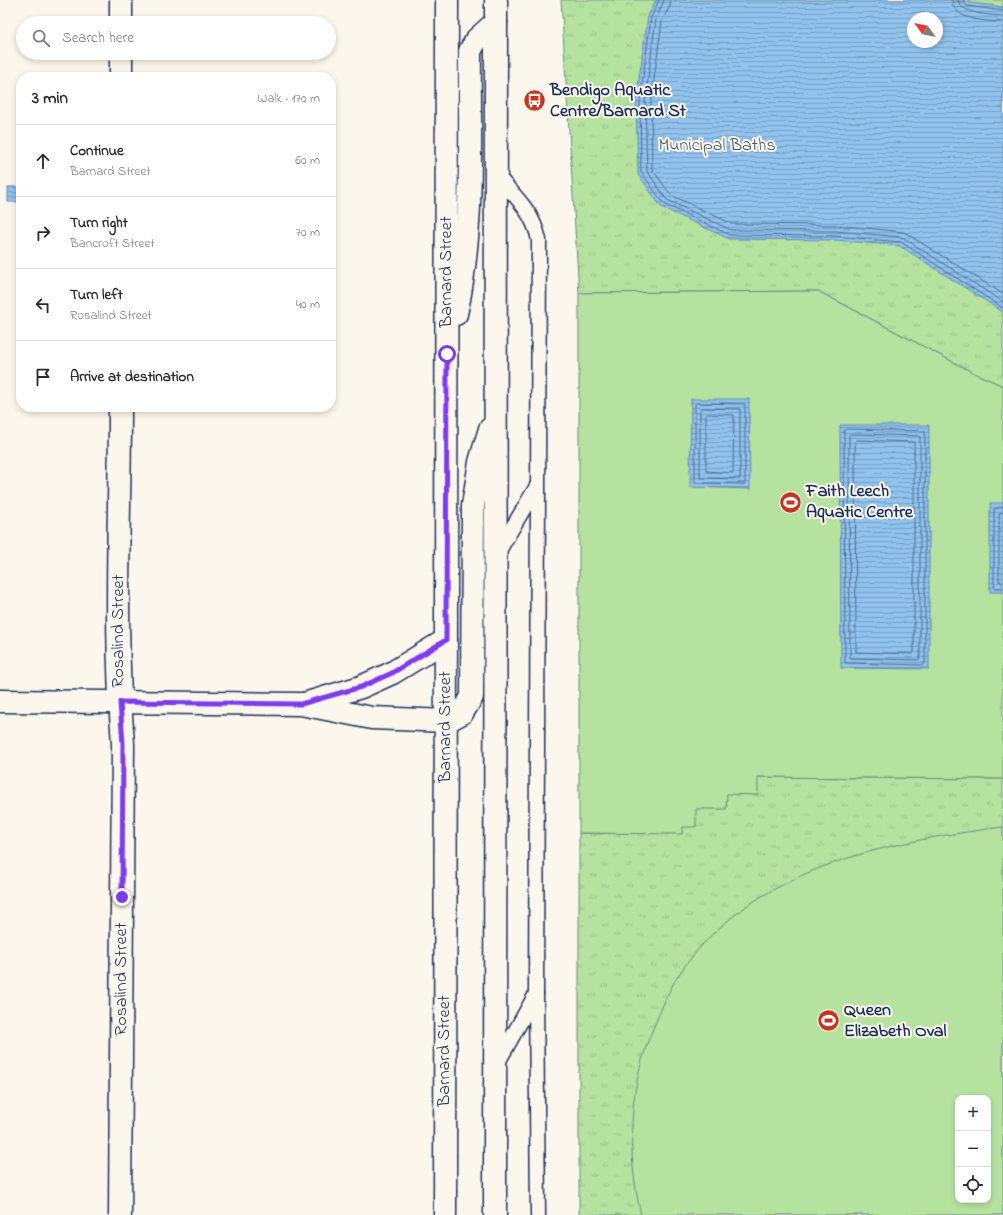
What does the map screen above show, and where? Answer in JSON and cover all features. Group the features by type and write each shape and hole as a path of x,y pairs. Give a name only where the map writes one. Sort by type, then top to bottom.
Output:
{"main road":[{"path":"121,0 121,16"},
{"name":"Barnard Street","path":"445,1215 447,0"},
{"path":"495,1215 496,0"},
{"path":"447,354 462,283 469,197 470,51 477,39 496,22"},
{"path":"121,60 121,72"},
{"path":"0,701 301,704 372,718 447,721 462,713 472,696 473,505 480,462 496,411"},
{"name":"Rosalind Street","path":"120,412 118,634 123,744 120,1215"},
{"path":"301,704 361,687 392,673 446,640"}],"lane":[{"path":"497,176 528,211 536,225 539,240 536,994 538,1215"},
{"path":"496,556 537,485"},
{"path":"496,1067 536,994"}],"green space":[{"name":"Municipal Baths","path":"561,0 1003,0 1003,386 974,373 818,291 579,293"},
{"name":"Faith Leech Aquatic Centre","path":"818,291 974,373 1003,386 1003,779 758,777 758,795 727,794 726,809 696,809 696,827 683,827 682,834 579,833 579,293"},
{"name":"Queen Elizabeth Oval","path":"758,777 1003,779 1003,1215 579,1215 579,833 599,834 683,827 696,808"},
{"name":"Queen Elizabeth Oval","path":"1003,827 1003,1215 641,1215 633,1167 632,1118 635,1094 639,1070 646,1047 671,988 678,976 707,939 742,910 780,886 822,867 867,853 958,833"}],"water":[{"name":"Municipal Baths","path":"656,0 948,0 1003,7 1003,312 900,246 835,240 729,239 661,207 638,174 636,100 648,16"},
{"path":"8,187 16,187 16,202 8,202"},
{"path":"691,399 749,399 750,489 690,487"},
{"path":"840,425 929,425 929,669 841,668"},
{"path":"990,503 1003,503 1003,592 990,592"}],"place":[{"name":"Bendigo Aquatic Centre/Barnard St","path":"534,101"},
{"name":"Faith Leech Aquatic Centre","path":"791,502"},
{"name":"Queen Elizabeth Oval","path":"829,1021"}],"route":[{"path":"122,897 123,744 120,702 301,704 361,687 392,673 446,640 447,354"}]}
